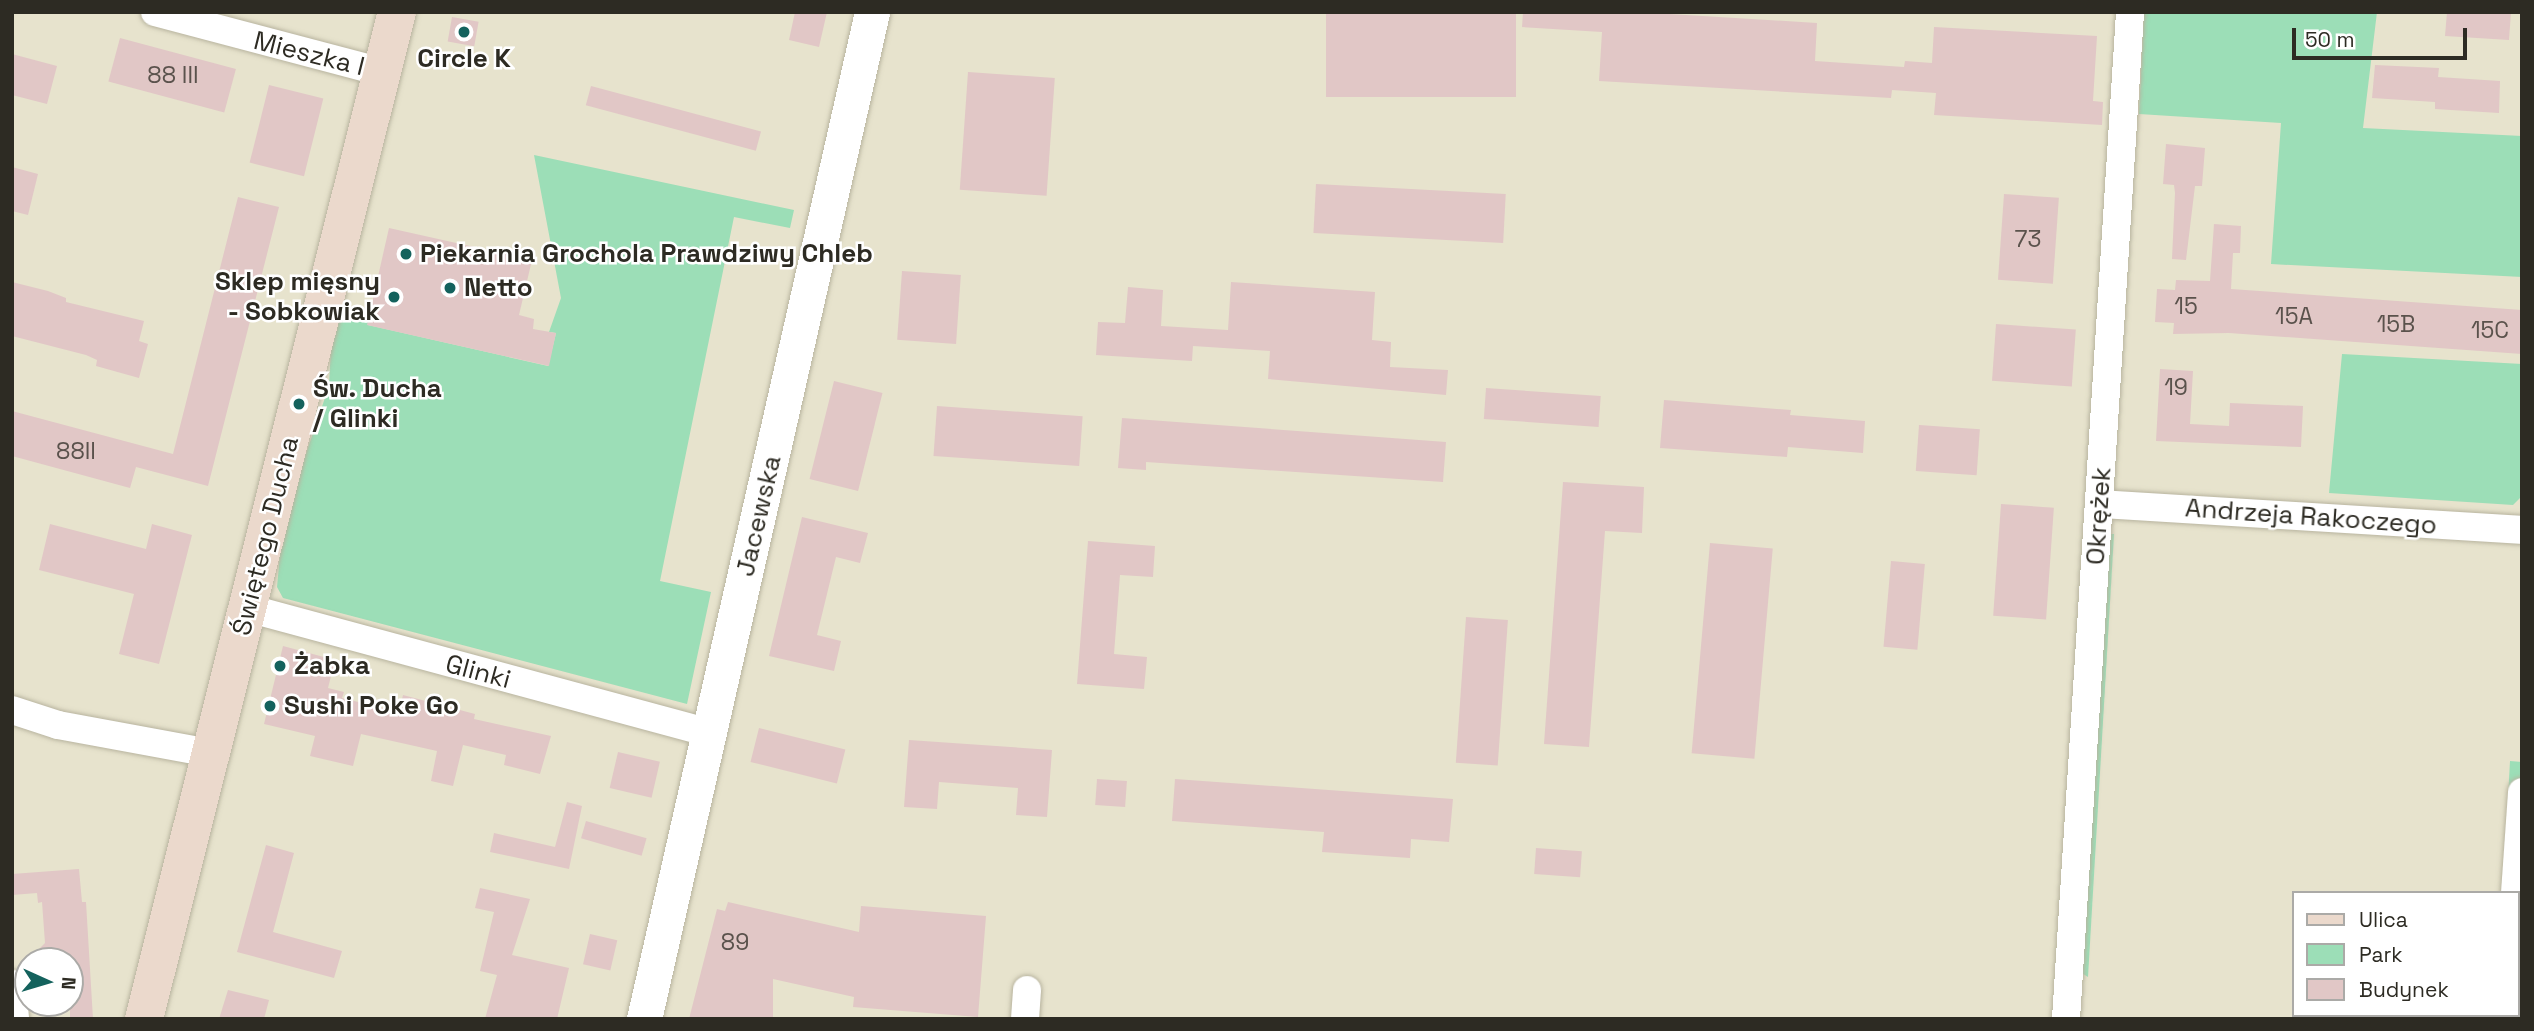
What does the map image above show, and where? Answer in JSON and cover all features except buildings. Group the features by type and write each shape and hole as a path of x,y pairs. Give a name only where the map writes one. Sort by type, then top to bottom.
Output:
{"main road":[{"name":"Świętego Ducha","path":"144,1019 397,12"}],"street":[{"name":"Mieszka I","path":"155,12 382,72"},
{"name":"Jacewska","path":"644,1019 872,12"},
{"name":"Okrężek","path":"2066,1019 2130,12"},
{"name":"Andrzeja Rakoczego","path":"2100,503 2522,530"},
{"name":"Glinki","path":"247,608 710,733"},
{"path":"12,710 58,725 211,753"},
{"path":"2515,891 2522,793"},
{"path":"12,984 15,1019"},
{"path":"1025,1019 1027,990"}],"green space":[{"path":"2144,12 2377,12 2363,128 2522,136 2522,277 2271,264 2281,123 2139,114"},
{"path":"534,155 794,210 790,228 734,217 660,581 711,592 687,704 283,598 277,587 283,521 329,386 332,326 349,319 369,320 368,325 548,366 556,333 549,332 561,298"},
{"path":"2342,354 2522,364 2522,496 2513,505 2329,493"},
{"path":"2107,534 2114,534 2088,977 2080,972"},
{"path":"2510,761 2522,762 2522,1019 2495,1019 2520,1017 2520,891 2503,891"}],"place":[{"name":"Circle K","path":"464,32"},
{"name":"Piekarnia Grochola Prawdziwy Chleb","path":"406,254"},
{"name":"Netto","path":"450,288"},
{"name":"Sklep mięsny - Sobkowiak","path":"394,297"},
{"name":"Św. Ducha / Glinki","path":"299,404"},
{"name":"Żabka","path":"280,666"},
{"name":"Sushi Poke Go","path":"270,706"}]}
